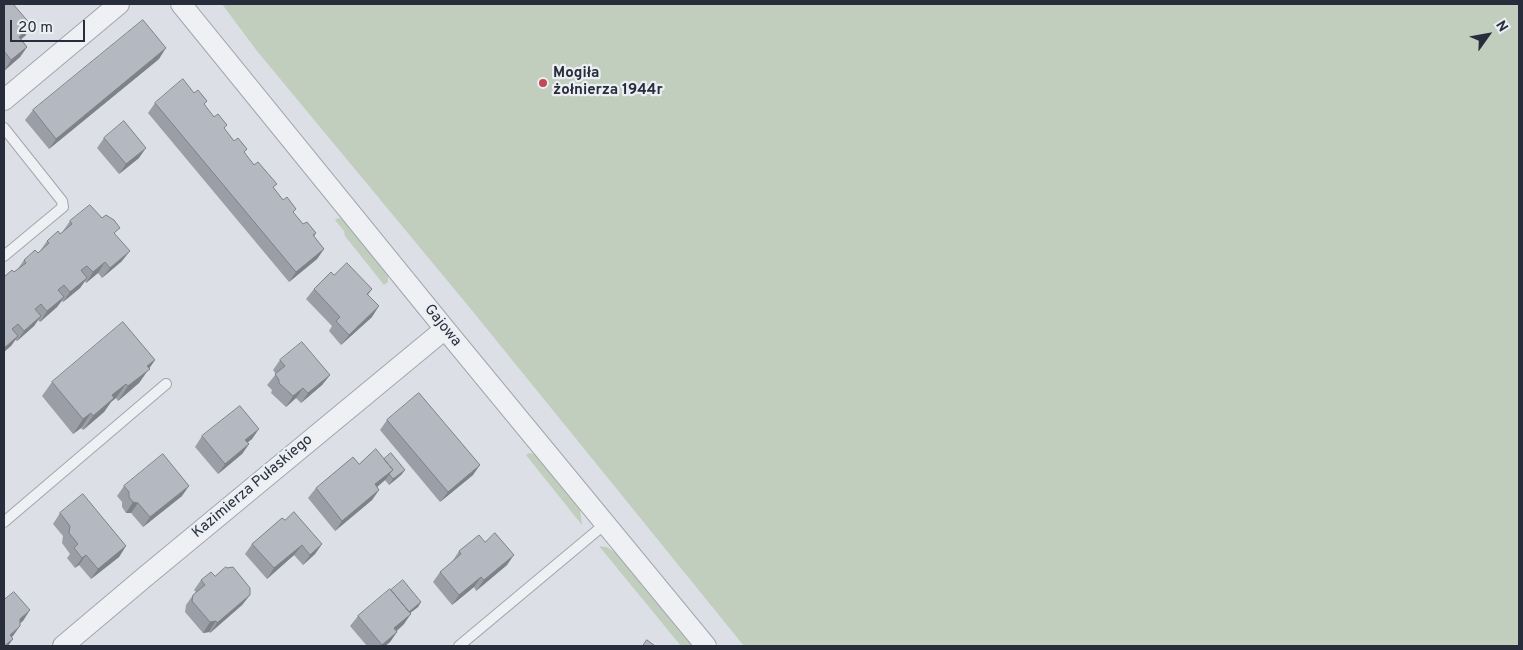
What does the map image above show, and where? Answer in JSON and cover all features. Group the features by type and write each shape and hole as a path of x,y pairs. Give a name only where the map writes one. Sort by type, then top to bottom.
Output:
{"street":[{"path":"4,100 119,4"},
{"name":"Gajowa","path":"181,4 706,646"},
{"name":"Kazimierza Pułaskiego","path":"63,646 228,507 445,329"}],"lane":[{"path":"4,128 62,201 63,207 4,256"},
{"path":"4,522 166,384"},
{"path":"459,646 605,524"}],"green space":[{"path":"222,4 1519,4 1519,646 744,646 470,308 257,51"},
{"path":"338,218 342,219 388,276 388,282 384,285 345,236 344,231 335,220"},
{"path":"529,453 534,454 580,510 582,525 526,455"},
{"path":"599,546 606,547 615,552 693,646 681,646"}],"building":[{"path":"4,4 13,4 32,26 19,37 27,47 11,60 4,51"},
{"path":"143,20 166,48 56,139 33,110"},
{"path":"183,79 194,93 198,90 207,101 204,104 214,117 218,114 227,125 224,128 234,141 238,138 247,149 244,152 254,165 258,162 277,184 273,187 283,200 287,197 296,209 293,212 303,224 307,222 316,233 313,235 324,249 296,272 155,103"},
{"path":"124,121 146,148 126,164 104,138"},
{"path":"90,205 102,218 106,215 114,220 120,228 114,233 130,251 110,268 105,262 93,272 87,266 81,270 87,278 70,292 64,285 58,290 64,297 47,311 41,304 35,309 41,316 24,331 18,324 12,329 18,336 4,348 4,277 12,270 14,272 26,263 24,260 35,250 38,253 49,243 47,241 58,231 60,234 72,224 70,221"},
{"path":"347,263 372,289 367,294 379,306 349,335 336,321 340,317 314,289 331,272 334,275"},
{"path":"123,322 155,360 147,366 150,369 128,386 126,384 112,395 114,398 93,416 91,413 83,419 52,382"},
{"path":"302,342 330,375 308,393 303,388 293,396 279,383 275,374 285,366 280,360"},
{"path":"419,393 480,465 448,492 387,420"},
{"path":"240,406 259,429 245,440 249,444 225,464 202,436"},
{"path":"376,449 393,470 375,484 379,490 342,521 316,488 353,457 359,464"},
{"path":"391,453 405,470 393,479 389,474 393,470 384,459"},
{"path":"163,454 189,486 150,517 138,503 133,502 124,486"},
{"path":"83,494 126,546 98,569 86,555 82,558 74,548 78,544 69,533 70,526 60,513"},
{"path":"294,512 322,544 310,555 302,545 274,568 252,544 282,518 285,520"},
{"path":"495,533 514,555 484,580 481,577 459,595 440,572 461,554 459,551 479,535 485,542"},
{"path":"226,567 233,567 250,588 250,595 217,623 216,621 210,622 192,601 193,595 205,585 201,580 211,572 215,576"},
{"path":"403,580 421,602 409,612 391,590"},
{"path":"390,589 411,614 394,628 397,632 382,645 358,616"},
{"path":"14,592 30,610 20,619 20,626 10,635 13,639 4,646 4,600"},
{"path":"647,640 655,646 643,646"}],"place":[{"name":"Mogiła żołnierza 1944r","path":"543,83"}]}
